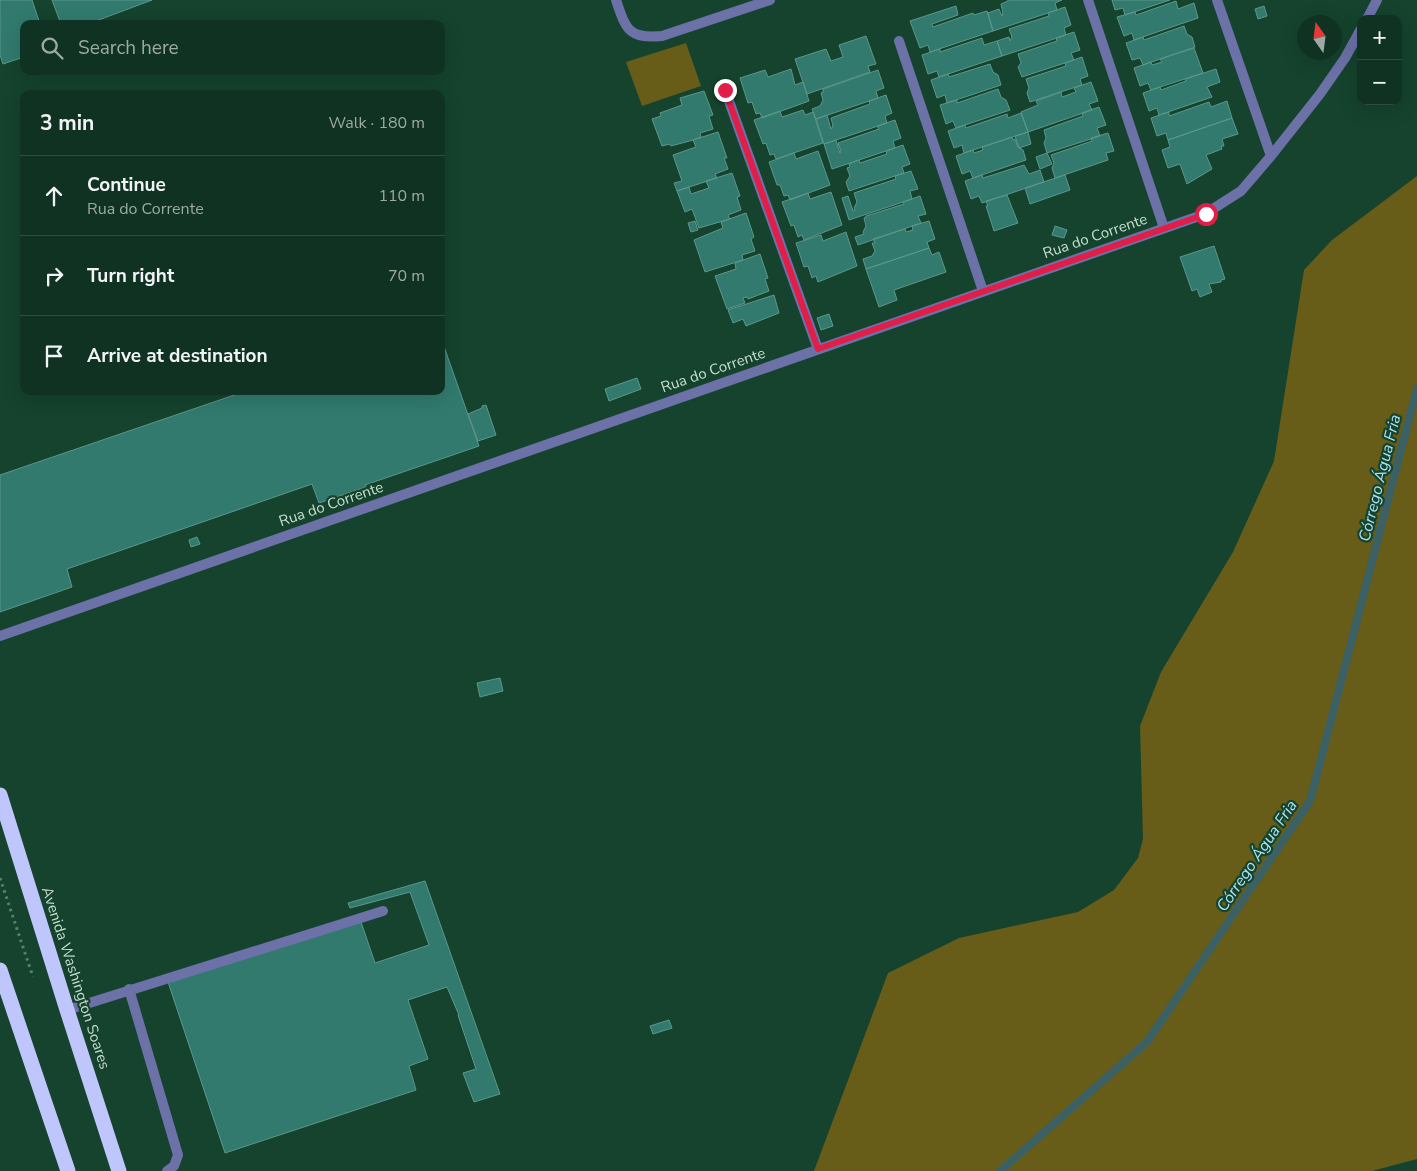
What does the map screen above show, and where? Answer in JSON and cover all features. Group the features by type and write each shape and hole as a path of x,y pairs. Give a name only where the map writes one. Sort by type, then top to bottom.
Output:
{"highway":[{"name":"Avenida Washington Soares","path":"0,795 119,1171"},
{"path":"0,970 68,1171"}],"street":[{"path":"616,0 627,27 636,35 646,37 662,36 770,0"},
{"path":"1088,0 1164,228"},
{"path":"1216,0 1271,156"},
{"path":"1369,15 1378,0"},
{"name":"Rua do Corrente","path":"0,636 1206,214 1241,191 1271,156 1320,94 1345,58 1357,36"},
{"path":"899,41 983,291"},
{"path":"725,90 818,349"},
{"path":"67,1010 129,989 383,911"},
{"path":"129,989 178,1155 174,1166 167,1171"}],"shaded area":[{"path":"686,43 701,86 642,106 626,62"},
{"path":"1417,176 1417,1159 1372,1171 814,1171 888,973 959,938 1078,912 1114,890 1138,858 1143,839 1140,726 1161,672 1233,552 1274,461 1304,270 1332,240"}],"building":[{"path":"0,0 32,0 39,20 20,20 20,58 3,64 0,55"},
{"path":"52,0 152,0 99,20 60,20"},
{"path":"1008,0 1062,0 1055,3 1057,10 993,31 988,13 999,9 1002,16 1001,4"},
{"path":"1112,0 1170,0 1125,15 1123,8 1115,10"},
{"path":"1176,1 1178,9 1194,3 1198,18 1134,40 1132,33 1124,36 1117,17 1135,12 1136,15"},
{"path":"956,6 958,15 932,24 933,27 973,13 974,15 987,11 993,31 930,52 928,45 920,48 910,21"},
{"path":"1264,6 1267,16 1258,19 1255,9"},
{"path":"1065,7 1071,25 1064,28 1066,35 1002,56 997,41 1009,37 1010,41 1012,37 1009,29 1049,16 1048,13"},
{"path":"1184,26 1187,34 1192,37 1195,47 1143,65 1140,58 1132,60 1126,43 1143,37 1144,40"},
{"path":"1074,32 1080,50 1071,53 1074,60 1022,77 1018,67 1021,63 1018,54 1057,41 1056,38"},
{"path":"866,36 876,64 868,66 870,72 807,94 795,59 826,49 831,61 843,57 839,45"},
{"path":"982,38 984,45 997,41 1002,56 939,77 937,71 928,74 922,55 940,49 940,52"},
{"path":"1194,48 1203,73 1151,90 1148,83 1140,86 1134,68 1151,62 1152,65 1162,62 1160,59"},
{"path":"1082,57 1088,76 1080,79 1082,85 1030,102 1026,79 1066,66 1065,63"},
{"path":"990,64 993,72 998,75 1001,85 947,103 945,95 937,98 931,80 948,74 949,77"},
{"path":"791,69 795,85 803,82 809,101 762,118 760,113 756,114 752,102 748,103 740,78 765,70 768,77"},
{"path":"1216,69 1220,82 1207,87 1212,97 1159,115 1157,108 1149,111 1143,93 1160,87 1161,90 1186,81 1185,79"},
{"path":"878,70 884,88 876,91 878,98 816,119 812,109 820,106 823,100 821,93 823,89"},
{"path":"1091,82 1098,101 1089,104 1092,110 1028,132 1021,112 1038,105 1036,101 1061,92 1062,97 1076,92 1074,88"},
{"path":"998,89 1010,110 956,128 953,121 946,124 940,105 957,100 957,103"},
{"path":"704,91 713,115 709,116 713,129 700,133 701,137 693,140 671,146 670,144 662,146 652,119 661,116 660,113 682,105 680,98"},
{"path":"886,95 892,113 885,116 887,123 824,144 816,119 827,115 831,129 833,126 831,118 870,104 869,101"},
{"path":"1227,101 1232,118 1168,140 1166,133 1157,136 1151,118 1169,112 1169,116 1209,102 1211,107"},
{"path":"1099,107 1106,125 1097,128 1100,136 1047,153 1044,143 1046,138 1044,130 1083,116 1082,113"},
{"path":"803,110 805,115 813,112 823,143 776,159 774,154 770,155 766,143 763,144 754,120 780,111 782,117"},
{"path":"1021,113 1028,132 964,153 962,145 954,148 948,131 965,125 966,128 1007,114 1008,118"},
{"path":"1232,118 1238,134 1222,139 1224,146 1221,146 1222,149 1206,155 1212,169 1187,184 1180,164 1168,168 1162,150 1170,147 1168,140"},
{"path":"895,120 901,138 893,141 895,148 832,169 824,144 836,140 840,153 838,143 879,129 877,126"},
{"path":"718,132 727,158 724,158 728,169 715,174 717,178 677,191 674,183 682,181 673,155 696,147 693,140"},
{"path":"1028,132 1031,144 1019,148 1015,136"},
{"path":"1108,133 1114,151 1106,153 1108,160 1055,178 1052,168 1054,163 1051,155 1092,141 1091,138"},
{"path":"1012,137 1013,140 1015,139 1018,147 1023,150 1026,160 973,178 970,171 962,174 956,156 973,150 974,153 983,150 982,147"},
{"path":"903,145 910,164 902,167 904,173 849,191 846,182 850,176 847,168 850,167 849,164 859,160 860,163 887,154 886,151"},
{"path":"818,151 830,185 790,200 788,195 784,196 780,185 777,185 769,162 794,153 796,159"},
{"path":"1047,153 1052,164 1040,169 1036,157"},
{"path":"1024,165 1029,174 1040,170 1044,182 982,203 979,196 971,199 965,181 982,175 983,178"},
{"path":"911,171 918,189 910,191 912,199 849,220 842,198 848,196 853,211 857,202 854,193 896,179 895,176"},
{"path":"732,173 740,196 737,197 741,210 728,215 730,219 699,228 692,209 685,212 677,191 689,187 691,194 709,188 706,181"},
{"path":"1065,175 1070,190 1030,204 1025,188"},
{"path":"831,192 842,225 804,240 802,235 798,237 794,225 791,226 782,202 808,193 810,199"},
{"path":"1007,195 1018,223 994,231 986,201"},
{"path":"920,196 926,214 918,216 921,223 858,245 855,237 864,234 866,226 864,218 866,216 904,204 903,202"},
{"path":"746,213 754,237 751,239 755,251 742,255 743,260 705,272 694,240 723,228 721,222"},
{"path":"695,221 698,230 691,232 688,223"},
{"path":"929,221 935,239 927,242 929,248 866,269 863,259 872,256 875,251 872,243 875,243 873,239 905,229 906,232 913,230 912,226"},
{"path":"1055,226 1067,230 1064,238 1052,235"},
{"path":"846,232 857,266 818,282 816,276 812,278 808,266 804,267 796,243 821,235 823,241"},
{"path":"1214,246 1225,279 1221,280 1221,282 1209,284 1212,292 1200,297 1197,289 1192,291 1180,257"},
{"path":"929,248 932,255 939,252 946,272 894,290 897,300 879,307 866,269"},
{"path":"760,254 768,278 765,279 769,291 748,299 747,297 743,298 745,303 727,309 715,276 736,269 735,263"},
{"path":"774,295 779,313 746,326 743,319 733,323 728,310"},
{"path":"829,314 833,326 821,330 817,318"},
{"path":"445,349 479,446 365,485 366,487 319,503 312,484 67,569 72,587 0,612 0,475 234,395 445,395"},
{"path":"637,378 641,389 609,401 605,389"},
{"path":"486,405 496,435 478,441 468,414"},
{"path":"197,537 200,544 191,547 189,540"},
{"path":"500,678 503,691 480,697 477,683"},
{"path":"425,881 500,1094 474,1102 463,1073 476,1069 459,1015 447,987 408,1000 428,1059 409,1066 416,1090 225,1153 168,982 360,919 375,963 429,945 410,892 350,908 348,903"},
{"path":"669,1020 672,1028 653,1034 650,1026"}],"waterway":[{"name":"Córrego Água Fria","path":"1000,1171 1147,1042 1310,801 1417,388"}],"route":[{"path":"725,90 818,349 1206,214"}]}
